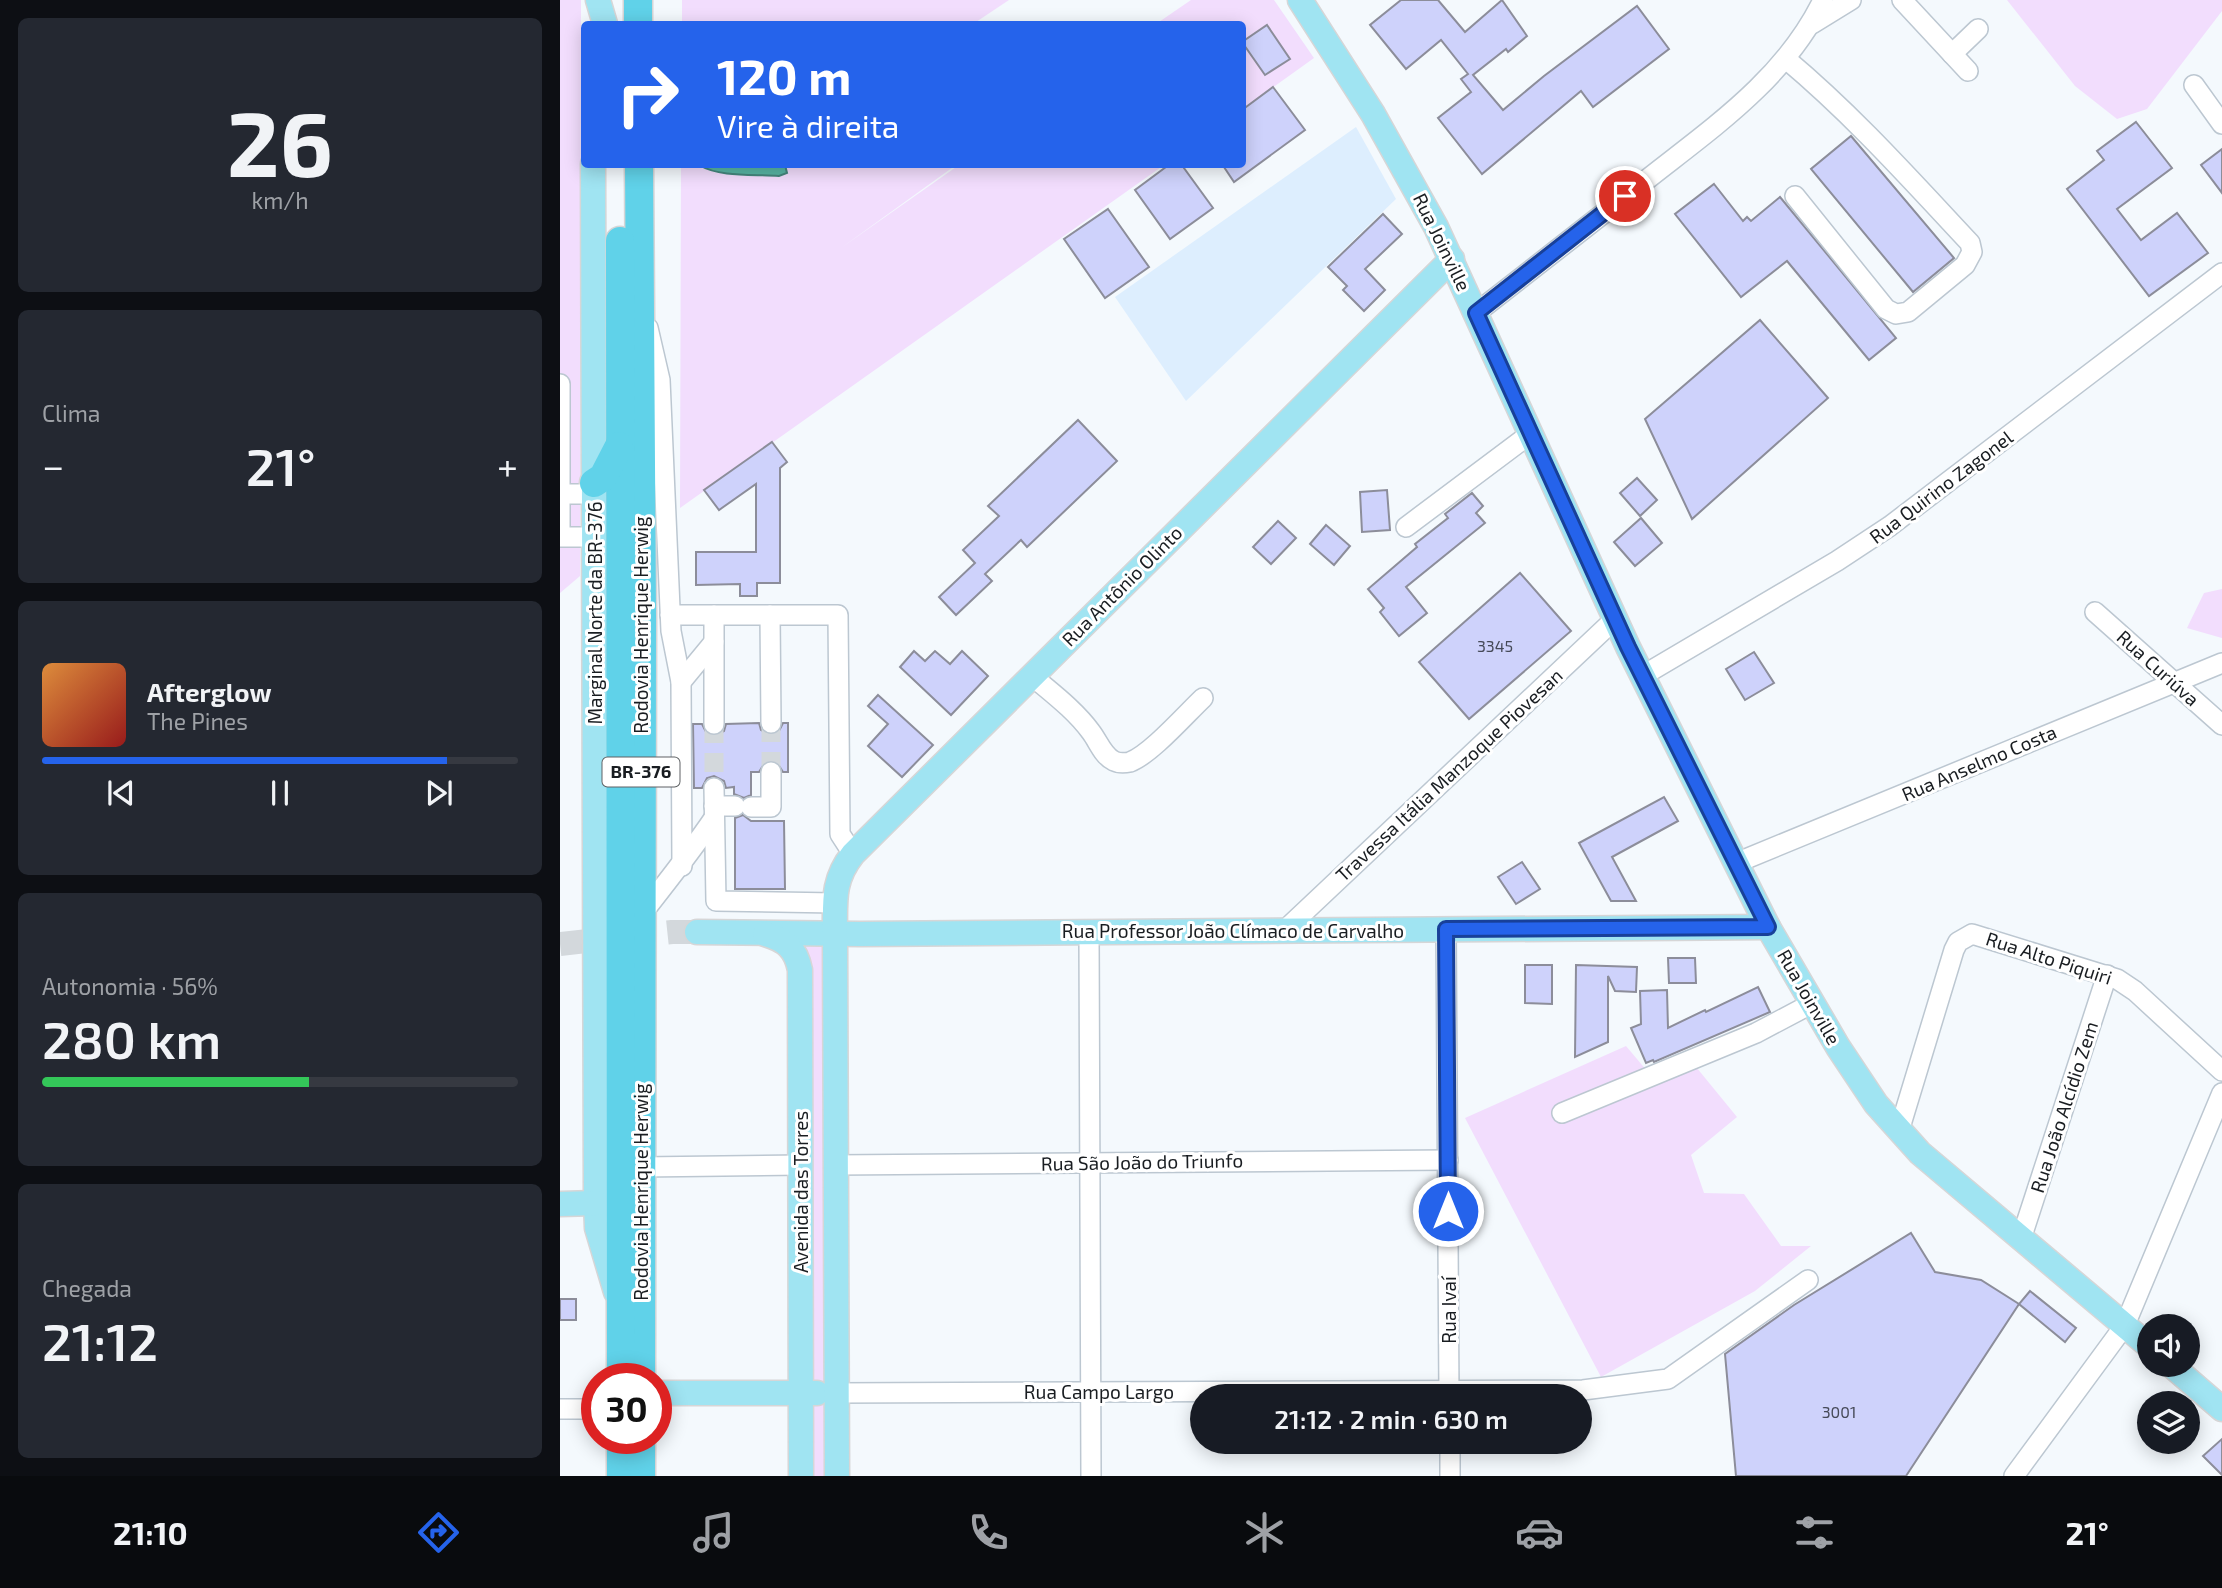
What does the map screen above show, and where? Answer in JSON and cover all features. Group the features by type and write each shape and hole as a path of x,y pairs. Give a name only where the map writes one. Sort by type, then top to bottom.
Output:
{"highway":[{"name":"Rodovia Henrique Herwig","path":"620,168 621,1363"},
{"name":"Rodovia Henrique Herwig","path":"639,168 641,1363"},
{"path":"594,489 620,443"},
{"path":"621,1454 621,1476"},
{"path":"641,1454 641,1476"}],"main road":[{"path":"593,21 596,0"},
{"path":"596,0 604,21"},
{"name":"Rua Joinville","path":"1300,0 1380,125 1416,188 1452,259 1642,676 1768,927 1811,1004 1857,1077 1899,1131 1945,1176 2137,1336"},
{"name":"Marginal Norte da BR-376","path":"593,168 597,1228 621,1310"},
{"name":"Rua Antônio Olinto","path":"835,934 835,903 839,876 853,854 1452,259"},
{"name":"Rua Professor João Clímaco de Carvalho","path":"697,932 1089,933 1768,927"},
{"name":"Avenida das Torres","path":"758,932 784,941 793,949 800,970 801,1476"},
{"name":"Avenida das Torres","path":"835,934 837,1476"},
{"path":"560,1204 597,1203"},
{"path":"2185,1377 2222,1409"},
{"name":"Rua Campo Largo","path":"672,1394 837,1393"}],"street":[{"path":"1476,313 1734,110 1786,59 1812,24 1823,0"},
{"path":"1812,24 1851,0"},
{"path":"1902,0 1968,71"},
{"path":"1952,54 1978,29"},
{"path":"1786,59 1825,91 1867,133 1970,243 1972,252 1965,265 1908,312 1896,314 1886,309 1795,196"},
{"path":"2194,85 2222,124"},
{"name":"Rua Quirino Zagonel","path":"1642,676 1837,561 1890,526 2222,272"},
{"path":"639,289 660,380 670,615 681,682 681,866"},
{"path":"560,384 560,537 595,537"},
{"path":"1406,527 1530,434"},
{"path":"560,494 594,489"},
{"name":"Rua Curiúva","path":"2095,612 2222,725"},
{"path":"670,615 838,615 840,834 853,854"},
{"path":"714,615 714,724"},
{"path":"771,615 771,723"},
{"name":"Travessa Itália Manzoque Piovesan","path":"1284,931 1615,620"},
{"path":"681,682 714,642"},
{"name":"Rua Anselmo Costa","path":"1736,863 2222,663"},
{"path":"1032,676 1077,716 1105,754 1113,761 1121,763 1130,762 1143,753 1203,698"},
{"path":"714,804 771,807 771,772"},
{"path":"640,917 681,866 714,804"},
{"path":"714,804 716,901 835,903"},
{"name":"Rua Ivaí","path":"1446,929 1449,1384"},
{"path":"1089,933 1091,1476"},
{"name":"Rua Alto Piquiri","path":"1899,1131 1958,942 1972,934 2106,975 2135,991 2222,1071"},
{"name":"Rua João Alcídio Zem","path":"2021,1239 2106,975"},
{"path":"1562,1112 1756,1033 1811,1004"},
{"path":"2014,1476 2125,1325 2222,1093"},
{"name":"Rua São João do Triunfo","path":"836,1165 1448,1160"},
{"path":"641,1167 801,1165"},
{"name":"Rua Campo Largo","path":"1592,1389 1668,1379 1808,1280"},
{"name":"Rua Campo Largo","path":"837,1393 1190,1393"},
{"path":"560,1409 581,1409"},
{"path":"1450,1454 1450,1476"}],"shaded area":[{"path":"560,0 581,0 580,576 560,593"},
{"path":"682,0 1009,0 978,21 682,21"},
{"path":"1191,0 1274,0 1314,58 1246,107 1246,21 1160,21"},
{"path":"2007,0 2222,0 2222,11 2147,109 2117,119 2075,86"},
{"path":"1356,127 1396,199 1186,401 1115,297"},
{"path":"681,168 952,168 841,248 955,168 1160,168 680,508"},
{"path":"706,168 786,168 787,173 779,176 738,175"},
{"path":"2222,589 2222,638 2187,628 2204,593"},
{"path":"795,937 819,944 824,949 832,1476 811,1476"},
{"path":"1626,1046 1653,1078 1692,1062 1737,1117 1691,1155 1704,1193 1744,1194 1781,1246 1811,1246 1755,1291 1601,1377 1465,1118"}],"building":[{"path":"1401,0 1438,0 1465,32 1502,0 1527,36 1473,75 1503,110 1637,6 1669,49 1593,107 1581,91 1482,174 1438,118 1471,92 1461,79 1468,74 1441,40 1406,69 1370,25"},
{"path":"1267,25 1290,59 1265,75 1246,48 1246,39"},
{"path":"1273,87 1305,130 1234,182 1225,168 1246,168 1246,107"},
{"path":"2136,122 2172,168 2117,209 2141,240 2177,213 2208,253 2149,296 2067,189 2104,160 2097,151"},
{"path":"1851,136 1954,258 1913,292 1811,169"},
{"path":"2222,149 2222,193 2201,165"},
{"path":"1165,168 1184,168 1213,208 1170,239 1135,190"},
{"path":"1714,184 1743,221 1747,217 1751,221 1780,197 1896,338 1869,360 1787,261 1741,297 1675,214"},
{"path":"1108,209 1149,267 1105,298 1064,239"},
{"path":"1383,214 1402,234 1365,269 1385,290 1364,311 1343,290 1347,286 1328,267"},
{"path":"1760,320 1828,398 1692,519 1645,419"},
{"path":"1078,420 1117,461 1027,547 1021,540 985,574 992,581 956,615 939,597 975,563 963,550 999,516 988,506"},
{"path":"772,442 787,462 780,468 780,583 757,583 757,596 740,596 740,584 696,585 696,552 756,552 756,484 719,510 704,490"},
{"path":"1637,478 1657,500 1640,516 1620,493"},
{"path":"1387,490 1390,530 1362,532 1360,492"},
{"path":"1472,493 1483,506 1476,513 1485,523 1406,587 1427,613 1399,636 1380,612 1384,608 1368,589 1417,547 1415,544 1448,518 1445,514"},
{"path":"1641,518 1662,543 1635,566 1614,542"},
{"path":"1278,521 1296,538 1271,564 1253,547"},
{"path":"1326,525 1350,546 1334,565 1310,544"},
{"path":"1520,573 1571,631 1469,719 1419,662"},
{"path":"914,651 925,661 935,651 950,664 962,651 988,676 951,715 900,667"},
{"path":"1754,652 1774,683 1745,700 1726,669"},
{"path":"878,695 933,745 902,777 868,746 888,724 868,706"},
{"path":"759,723 761,730 770,735 778,733 783,723 788,723 788,772 783,772 776,761 766,761 759,772 751,772 751,795 744,798 734,794 734,787 726,788 724,781 714,776 707,778 702,788 694,788 693,724 702,724 707,734 715,736 724,731 726,724"},
{"path":"1664,797 1678,821 1612,857 1636,901 1611,901 1579,843"},
{"path":"743,815 751,821 784,821 785,889 735,889 735,818"},
{"path":"1522,862 1540,889 1516,904 1498,877"},
{"path":"1668,958 1695,958 1696,983 1669,983"},
{"path":"1525,965 1552,965 1552,1004 1525,1003"},
{"path":"1576,965 1637,967 1636,992 1615,991 1608,976 1608,1042 1575,1057"},
{"path":"1758,987 1770,1012 1654,1062 1653,1060 1646,1063 1631,1028 1641,1024 1640,991 1667,990 1668,1028"},
{"path":"1911,1233 1935,1272 1981,1280 2019,1304 1906,1476 1736,1476 1725,1354 1794,1305"},
{"path":"2030,1291 2076,1328 2065,1342 2019,1304"},
{"path":"560,1299 576,1299 576,1320 560,1320"},
{"path":"2222,1439 2222,1475 2203,1456"}],"tunnel":[{"path":"771,723 771,772"},
{"path":"714,724 714,788"},
{"path":"560,944 672,932 697,932"}],"route":[{"path":"1448,1211 1446,929 1768,927 1628,647 1476,313 1625,196"}]}
